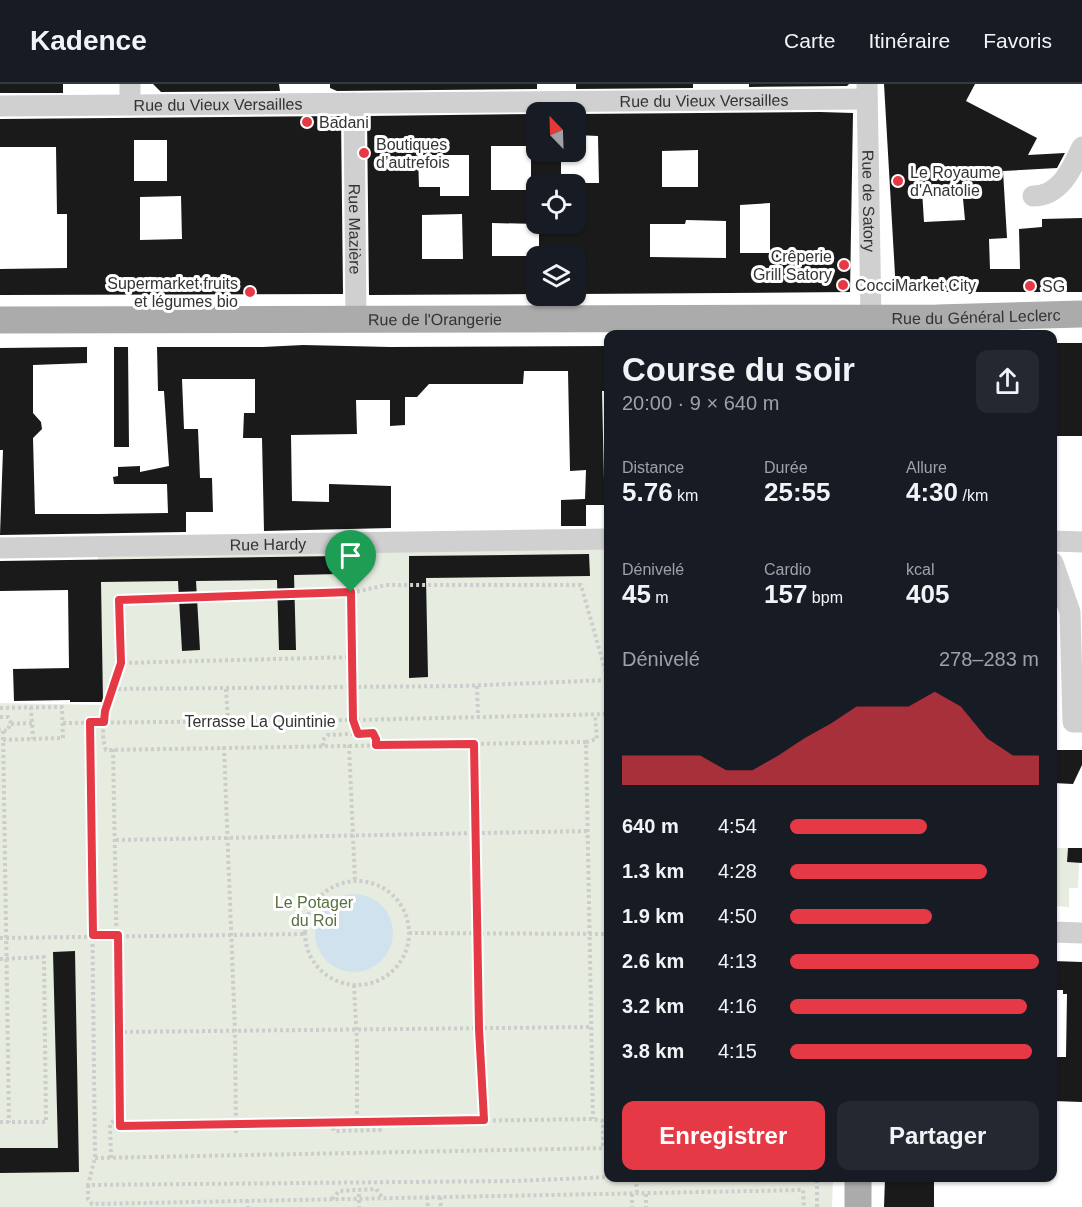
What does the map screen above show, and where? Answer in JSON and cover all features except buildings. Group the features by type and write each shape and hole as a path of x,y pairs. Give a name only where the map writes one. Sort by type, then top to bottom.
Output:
{"main road":[{"name":"Rue du Général Leclerc","path":"871,326 1009,325 1082,315"},
{"name":"Rue de l'Orangerie","path":"0,320 356,319 871,326"},
{"path":"858,1182 858,1207"}],"street":[{"name":"Rue du Vieux Versailles","path":"0,106 130,94 354,103 398,94 867,92"},
{"name":"Rue de Satory","path":"867,92 871,326"},
{"name":"Rue Mazière","path":"354,103 356,319"},
{"path":"1033,196 1042,196 1055,189 1071,170 1082,147"},
{"name":"Rue Hardy","path":"0,548 604,539"},
{"path":"1057,541 1082,542"},
{"path":"1057,575 1070,612 1077,722"},
{"path":"1057,932 1082,933"}],"path":[{"path":"596,714 597,739 586,742 106,750 104,744 105,711 121,663 119,600 351,592 386,585 581,585 604,667"},
{"path":"351,592 354,657 353,720 358,734"},
{"path":"121,663 354,657"},
{"path":"114,689 353,688 604,681"},
{"path":"477,686 478,717"},
{"path":"226,689 228,721"},
{"path":"31,707 33,739"},
{"path":"2,740 63,738 62,707 2,708 2,717 9,718 11,724 9,729 2,731 2,740 8,938 9,1122"},
{"name":"Terrasse La Quintinie","path":"63,723 353,720 604,714"},
{"path":"90,722 95,1158 88,1185 88,1199 92,1204 332,1199 359,1196 382,1198 803,1190 804,1207"},
{"path":"11,724 32,723"},
{"path":"323,746 323,740 328,735 373,733 376,745"},
{"path":"586,742 593,1119"},
{"path":"474,744 479,1029 484,1120"},
{"path":"349,745 354,881"},
{"path":"224,747 229,837 236,1133"},
{"path":"113,749 120,1126 593,1119 603,1121 604,1130"},
{"path":"116,840 588,831"},
{"path":"354,881 375,884 393,895 402,906 409,933 403,956 388,974 366,984 354,985 325,974 311,956 304,934 311,908 319,897 329,888 354,881"},
{"path":"409,933 604,934"},
{"path":"0,938 304,934"},
{"path":"0,959 44,957 46,1122 0,1122"},
{"path":"354,985 357,1124"},
{"path":"118,1032 592,1027"},
{"path":"111,1158 110,1124 119,1117"},
{"path":"331,1122 334,1131 346,1131 381,1130 381,1121"},
{"path":"95,1158 604,1148"},
{"path":"88,1185 515,1181 604,1177"},
{"path":"632,1207 636,1182"},
{"path":"817,1207 818,1182"},
{"path":"332,1199 339,1191 364,1190 376,1190 382,1198"},
{"path":"238,1193 238,1200"},
{"path":"646,1194 646,1207"},
{"path":"359,1196 359,1207"},
{"path":"428,1197 428,1207"},
{"path":"440,1197 441,1207"},
{"path":"247,1200 248,1207"}],"green space":[{"name":"Le Potager du Roi","path":"604,547 604,1182 833,1182 832,1207 0,1207 0,703 103,705 98,557"},
{"path":"1057,848 1068,848 1067,862 1079,863 1078,888 1069,888 1069,907 1057,906"}],"water":[{"path":"354,894 369,897 382,905 390,918 393,933 390,948 382,961 369,969 354,972 339,969 326,961 318,948 315,933 318,918 326,905 339,897"}],"place":[{"name":"Badani","path":"307,122"},
{"name":"Boutiques d’autrefois","path":"364,153"},
{"name":"Le Royaume d'Anatolie","path":"898,181"},
{"name":"Crêperie Grill Satory","path":"844,265"},
{"name":"CocciMarket City","path":"843,285"},
{"name":"SG","path":"1030,286"},
{"name":"Supermarket fruits et légumes bio","path":"250,292"}],"route":[{"path":"351,592 354,657 353,720 358,734 373,733 376,745 474,744 479,1029 484,1120 120,1126 118,935 93,935 90,722 104,722 105,711 121,663 119,600 351,592"}]}
